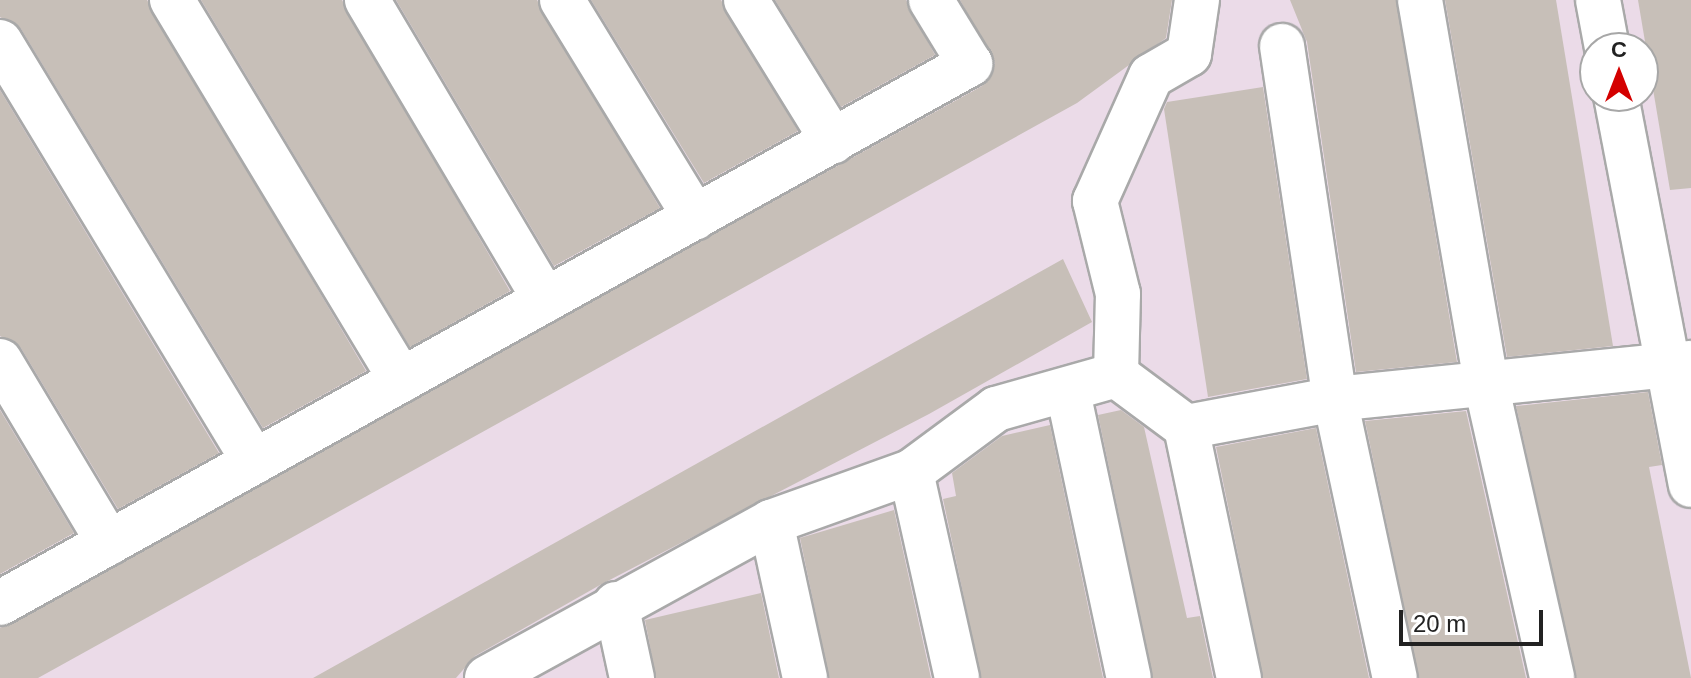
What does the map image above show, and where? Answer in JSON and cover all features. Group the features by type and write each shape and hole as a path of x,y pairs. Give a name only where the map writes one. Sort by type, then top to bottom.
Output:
{"lane":[{"path":"172,0 401,380"},
{"path":"367,0 545,300"},
{"path":"562,0 695,217"},
{"path":"746,0 833,141"},
{"path":"0,603 970,64 931,0"},
{"path":"1116,375 1118,294 1095,201 1151,76 1189,54 1197,0"},
{"path":"1420,0 1486,384 1552,678"},
{"path":"1598,0 1604,32"},
{"path":"0,42 254,462"},
{"path":"1282,46 1335,399 1395,678"},
{"path":"1620,112 1679,364 1691,485"},
{"path":"0,361 109,543"},
{"path":"1186,427 1335,399 1679,364"},
{"path":"487,678 616,604 771,522 911,472 996,409 1068,392 1116,375"},
{"path":"1116,375 1186,427 1239,678"},
{"path":"1068,392 1129,678"},
{"path":"911,472 957,678"},
{"path":"771,522 805,678"},
{"path":"616,604 632,678"}],"shaded area":[{"path":"0,0 1691,0 1691,678 0,678"}],"building":[{"path":"0,0 147,0 366,371 263,428 21,29 0,17"},
{"path":"201,0 342,0 510,291 410,347"},
{"path":"396,0 537,0 660,208 554,266"},
{"path":"591,0 721,0 798,131 704,183"},
{"path":"775,0 906,0 935,55 841,107"},
{"path":"960,0 1172,0 1166,38 1077,103 38,678 0,678 0,628 982,86 995,63"},
{"path":"1290,0 1396,0 1457,362 1356,372 1307,42"},
{"path":"1445,0 1556,0 1613,346 1507,357"},
{"path":"1638,0 1691,0 1691,188 1670,190 1657,112 1659,32 1643,32"},
{"path":"1263,87 1307,379 1208,397 1164,109 1167,102"},
{"path":"0,90 219,453 118,509 21,348 0,336"},
{"path":"1063,259 1092,322 929,414 600,585 475,656 456,678 313,678"},
{"path":"1648,392 1662,465 1649,467 1691,678 1576,678 1516,406"},
{"path":"0,410 74,533 0,574"},
{"path":"1121,410 1144,427 1187,618 1200,616 1213,678 1153,678 1098,415"},
{"path":"1466,411 1526,678 1419,678 1365,421"},
{"path":"1050,425 1103,678 981,678 943,499 956,496 952,473 1002,436"},
{"path":"1316,428 1369,678 1263,678 1216,447"},
{"path":"894,510 931,678 829,678 800,538"},
{"path":"761,593 779,678 656,678 645,620"}]}
